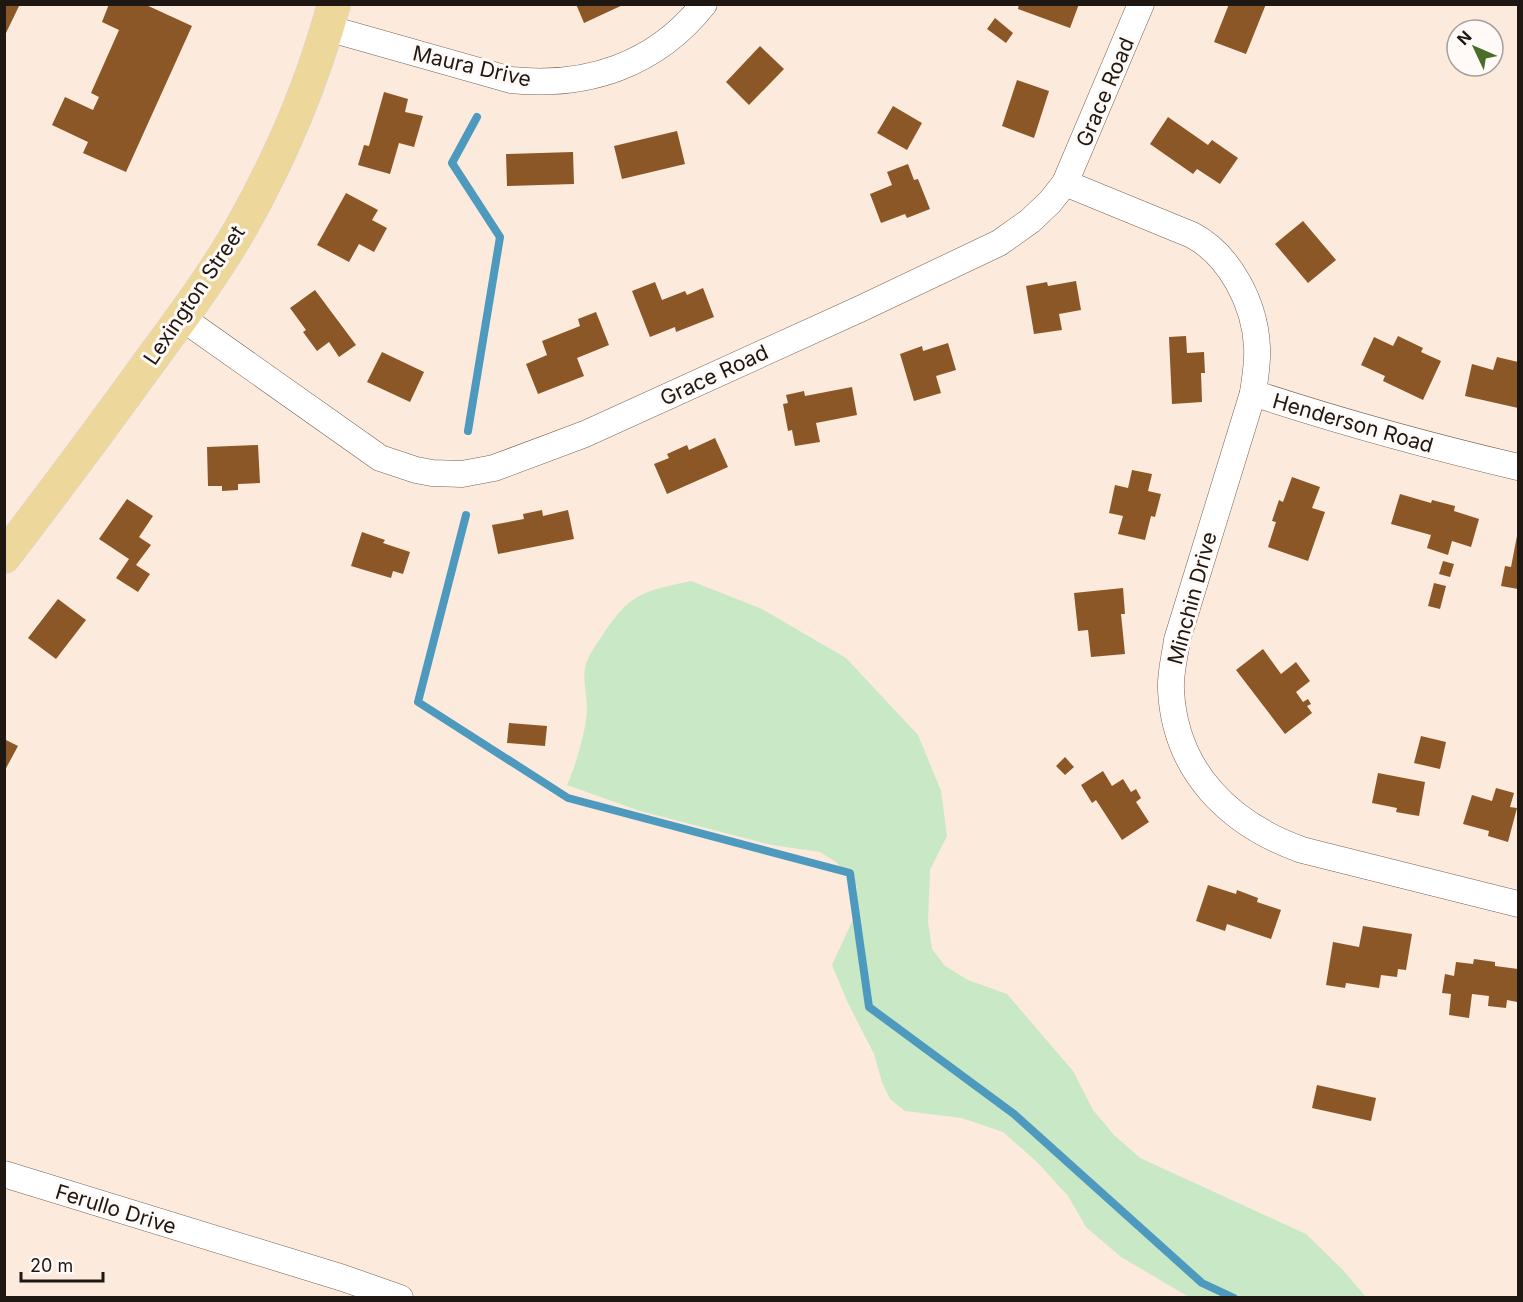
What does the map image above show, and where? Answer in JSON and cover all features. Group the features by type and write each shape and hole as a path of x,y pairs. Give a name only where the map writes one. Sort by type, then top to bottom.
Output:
{"main road":[{"name":"Lexington Street","path":"4,557 182,318 218,266 265,180 310,78 331,16"}],"street":[{"name":"Maura Drive","path":"331,16 503,78 562,82 603,73 635,61 657,49 677,33 705,4"},
{"name":"Grace Road","path":"182,318 380,458 432,473 462,474 504,465 585,434 937,273 999,243 1014,233 1050,202 1065,183 1141,4"},
{"name":"Henderson Road","path":"1065,183 1192,235 1210,246 1220,256 1238,284 1254,324 1257,363 1253,393 1319,415 1448,451 1518,467"},
{"name":"Minchin Drive","path":"1253,393 1204,549 1176,650 1171,690 1175,717 1186,755 1195,771 1220,802 1238,818 1283,843 1302,850 1518,904"},
{"name":"Ferullo Drive","path":"4,1174 343,1278 400,1298"}],"green space":[{"path":"691,581 762,609 846,658 918,735 941,791 947,836 930,870 928,922 932,949 945,966 968,980 1007,994 1073,1071 1093,1110 1114,1135 1140,1158 1306,1234 1342,1269 1366,1297 1189,1297 1121,1257 1086,1227 1068,1196 1037,1162 1003,1132 962,1118 905,1111 890,1099 882,1082 874,1054 832,965 855,915 857,887 836,862 820,852 772,845 640,811 567,785 577,759 585,726 587,709 585,673 592,651 612,621 630,602 660,588"}],"building":[{"path":"4,4 20,4 6,33 4,33"},
{"path":"109,4 144,4 192,26 126,172 83,153 88,142 52,125 65,97 93,110 99,97 91,93 119,30 102,22"},
{"path":"576,4 625,4 584,23"},
{"path":"1019,4 1079,4 1070,28 1018,9"},
{"path":"1229,4 1266,4 1246,54 1214,42"},
{"path":"995,18 1013,33 1006,43 987,29"},
{"path":"760,46 784,69 749,105 726,82"},
{"path":"1017,80 1049,91 1034,138 1002,126"},
{"path":"384,92 408,99 405,112 423,116 414,147 399,143 390,174 358,165 364,145 369,146"},
{"path":"893,106 922,123 907,150 877,133"},
{"path":"1168,117 1208,145 1212,140 1238,158 1220,184 1197,169 1193,174 1150,144"},
{"path":"677,131 685,164 622,179 614,146"},
{"path":"573,152 574,184 507,186 506,154"},
{"path":"908,164 914,180 918,179 930,209 907,218 905,214 881,223 870,194 892,185 887,172"},
{"path":"346,193 378,210 372,220 387,228 374,252 359,244 349,262 317,245"},
{"path":"1303,221 1336,260 1308,283 1275,244"},
{"path":"1076,281 1081,310 1059,314 1062,330 1034,334 1026,286 1047,282 1048,286"},
{"path":"655,282 662,300 685,291 687,295 703,288 714,317 676,332 675,327 650,337 632,291"},
{"path":"315,290 356,345 339,357 329,342 317,351 303,332 306,330 290,308"},
{"path":"596,312 609,345 577,358 584,376 538,394 526,364 547,355 542,341 580,326 578,319"},
{"path":"1186,336 1187,353 1204,352 1205,373 1201,373 1202,402 1172,404 1169,337"},
{"path":"1398,336 1423,348 1421,352 1441,361 1423,400 1383,381 1385,376 1361,365 1374,337 1393,346"},
{"path":"948,343 956,370 936,376 941,393 914,401 900,354 922,346 923,351"},
{"path":"382,352 424,372 410,402 367,382"},
{"path":"1497,357 1518,362 1518,408 1465,396 1472,364 1493,370"},
{"path":"852,387 857,415 816,423 820,442 795,446 792,430 788,431 783,404 788,403 786,395 804,391 805,396"},
{"path":"715,438 728,467 667,494 654,464 669,458 667,454 687,445 689,450"},
{"path":"258,445 260,483 238,484 238,490 222,491 222,486 208,486 207,447"},
{"path":"1132,470 1152,474 1148,491 1161,494 1155,517 1151,516 1145,540 1118,534 1123,516 1109,513 1115,485 1128,488"},
{"path":"1292,477 1320,487 1312,508 1325,512 1308,561 1268,547 1276,522 1272,521 1279,500 1283,502"},
{"path":"1400,494 1431,503 1432,500 1455,506 1454,511 1479,519 1471,547 1452,541 1448,555 1427,548 1431,535 1391,524"},
{"path":"127,499 153,516 139,537 151,545 136,565 150,574 138,592 116,578 129,559 99,539"},
{"path":"542,510 543,516 568,510 574,539 498,554 492,525 524,519 523,514"},
{"path":"362,532 385,540 383,543 410,552 403,574 393,571 391,578 351,566"},
{"path":"1517,536 1518,589 1501,586 1505,566 1511,567"},
{"path":"1443,561 1454,564 1450,577 1439,574"},
{"path":"1434,583 1446,586 1440,609 1428,606"},
{"path":"1123,588 1125,614 1121,614 1125,654 1091,657 1088,630 1078,631 1074,593"},
{"path":"58,599 86,620 56,659 28,638"},
{"path":"1263,649 1281,674 1296,662 1310,681 1296,692 1303,702 1308,699 1311,704 1307,706 1312,713 1285,734 1236,670"},
{"path":"509,723 547,726 545,746 507,743"},
{"path":"1421,736 1446,742 1440,769 1414,763"},
{"path":"4,739 18,746 4,772"},
{"path":"1065,757 1074,767 1065,775 1056,766"},
{"path":"1103,771 1112,786 1123,779 1131,792 1136,789 1141,798 1136,802 1149,822 1122,840 1096,800 1092,803 1081,785"},
{"path":"1378,773 1425,782 1419,816 1396,812 1397,808 1372,803"},
{"path":"1496,788 1514,793 1510,807 1517,808 1508,842 1488,836 1489,831 1463,824 1472,795 1492,801"},
{"path":"1208,885 1236,894 1237,890 1258,898 1257,902 1281,910 1271,939 1227,924 1225,931 1196,921"},
{"path":"1363,926 1412,934 1406,970 1398,969 1397,977 1381,975 1379,988 1346,983 1345,988 1326,985 1333,942 1359,947"},
{"path":"1474,959 1495,962 1495,966 1518,969 1517,1002 1507,1000 1506,1008 1488,1006 1489,996 1472,994 1469,1018 1449,1015 1451,994 1442,993 1445,974 1454,976 1456,962 1473,964"},
{"path":"1317,1085 1376,1098 1371,1121 1312,1108"}],"waterway":[{"path":"468,431 500,237 452,163 477,117"},
{"path":"466,515 418,702 568,798 850,873 869,1007 1014,1114 1202,1283 1234,1298"}]}
